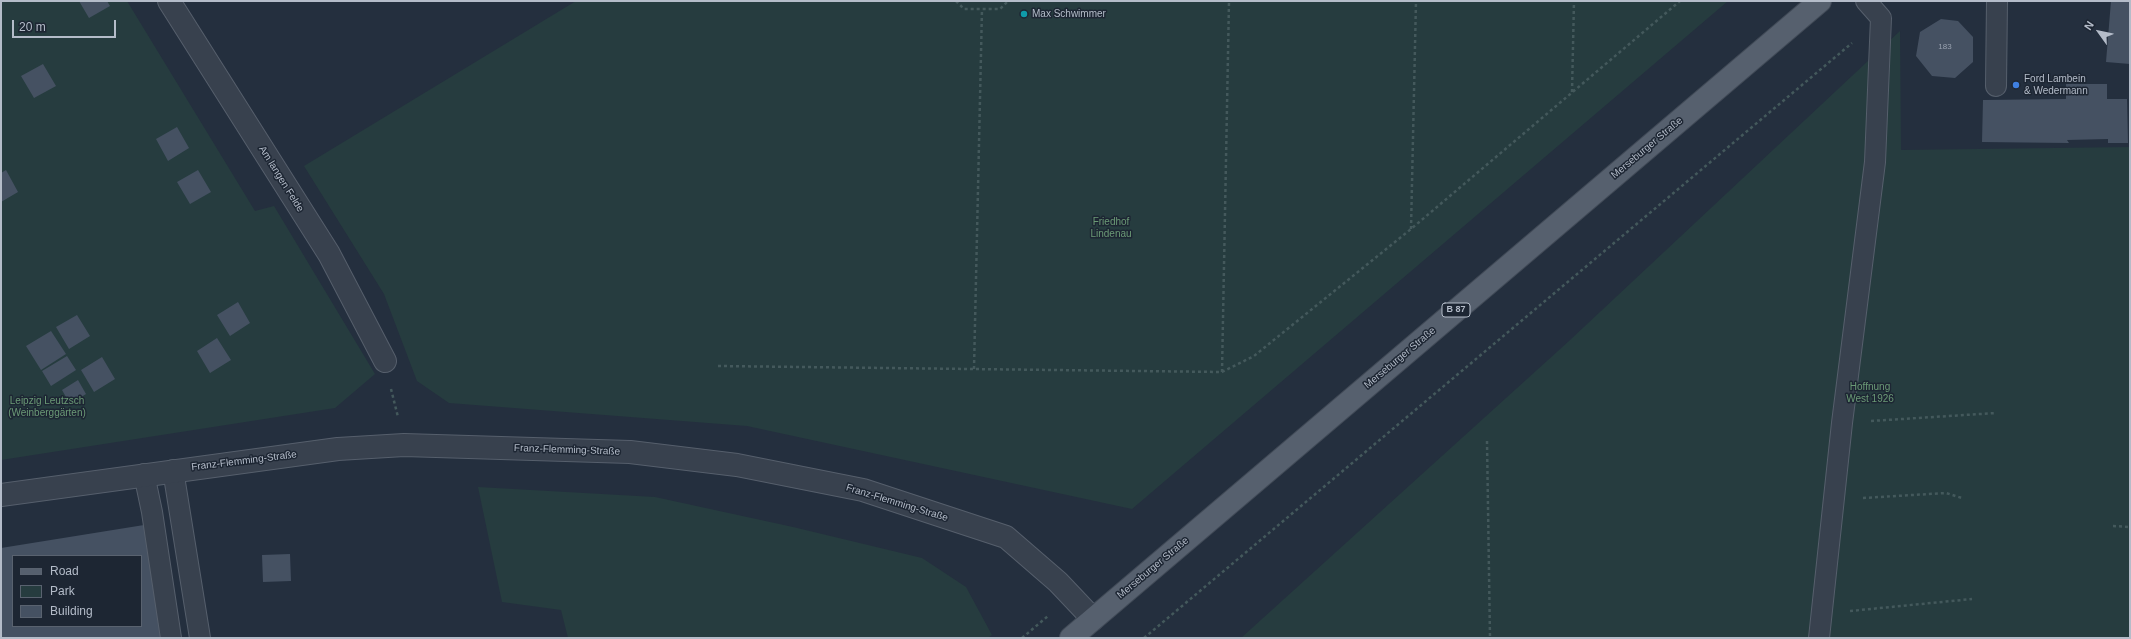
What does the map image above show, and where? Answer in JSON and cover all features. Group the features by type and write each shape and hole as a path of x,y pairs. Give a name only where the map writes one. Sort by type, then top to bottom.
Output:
{"main road":[{"name":"Merseburger Straße","path":"1071,638 1820,1"}],"street":[{"name":"Am langen Felde","path":"169,1 330,254 385,361"},
{"name":"Franz-Flemming-Straße","path":"1,495 173,470 338,449 404,445 630,452 737,465 863,490 1006,537 1058,582 1093,619"}],"lane":[{"path":"1819,638 1842,423 1875,162 1881,18 1866,1"},
{"path":"1996,86 1997,1"},
{"path":"173,470 200,638"},
{"path":"144,474 152,512 171,638"}],"path":[{"path":"956,1 964,9 1000,9 1008,1"},
{"path":"1222,372 1229,1"},
{"path":"1411,229 1416,1"},
{"path":"1572,93 1574,1"},
{"path":"718,366 1222,372 1254,356 1411,229 1680,1"},
{"path":"974,369 982,9"},
{"path":"1144,638 1881,18"},
{"path":"385,361 404,445"},
{"path":"1842,423 1996,413"},
{"path":"1487,441 1490,638"},
{"path":"1835,499 1946,493 1962,498"},
{"path":"2113,526 2130,527"},
{"path":"1822,614 1972,599"}],"green space":[{"name":"Leipzig Leutzsch (Weinberggärten)","path":"1,1 127,1 255,211 274,206 375,374 335,408 1,460"},
{"name":"Friedhof Lindenau","path":"576,1 1728,1 1132,509 747,426 449,403 417,381 384,294 304,166"},
{"name":"Hoffnung West 1926","path":"1900,31 1901,150 2130,147 2130,638 1241,638 1569,341"},
{"path":"478,487 655,497 793,527 922,558 966,587 992,635 988,638 568,638 561,610 502,602"}],"building":[{"path":"79,1 107,1 110,6 89,18"},
{"path":"2111,1 2130,1 2130,64 2106,62"},
{"path":"1941,19 1958,21 1973,37 1973,62 1955,78 1932,76 1916,56 1920,32"},
{"path":"43,64 56,86 34,98 21,76"},
{"path":"2066,84 2107,84 2107,99 2127,99 2128,143 2108,143 2108,139 2067,140 2069,143 1982,142 1983,100 2066,99"},
{"path":"177,127 189,148 168,161 156,139"},
{"path":"6,170 18,192 1,202 1,173"},
{"path":"198,170 211,192 190,204 177,182"},
{"path":"238,302 250,323 230,336 217,315"},
{"path":"77,315 90,336 69,349 56,327"},
{"path":"51,331 66,354 41,370 26,346"},
{"path":"217,338 231,360 210,373 197,351"},
{"path":"67,356 76,370 51,386 42,371"},
{"path":"102,357 115,379 94,392 81,370"},
{"path":"78,380 86,394 70,404 62,390"},
{"path":"144,525 162,638 1,638 1,548"},
{"path":"290,554 291,581 263,582 262,555"}],"place":[{"name":"Max Schwimmer","path":"1024,14"},
{"name":"Ford Lambein & Wedermann","path":"2016,85"}]}
